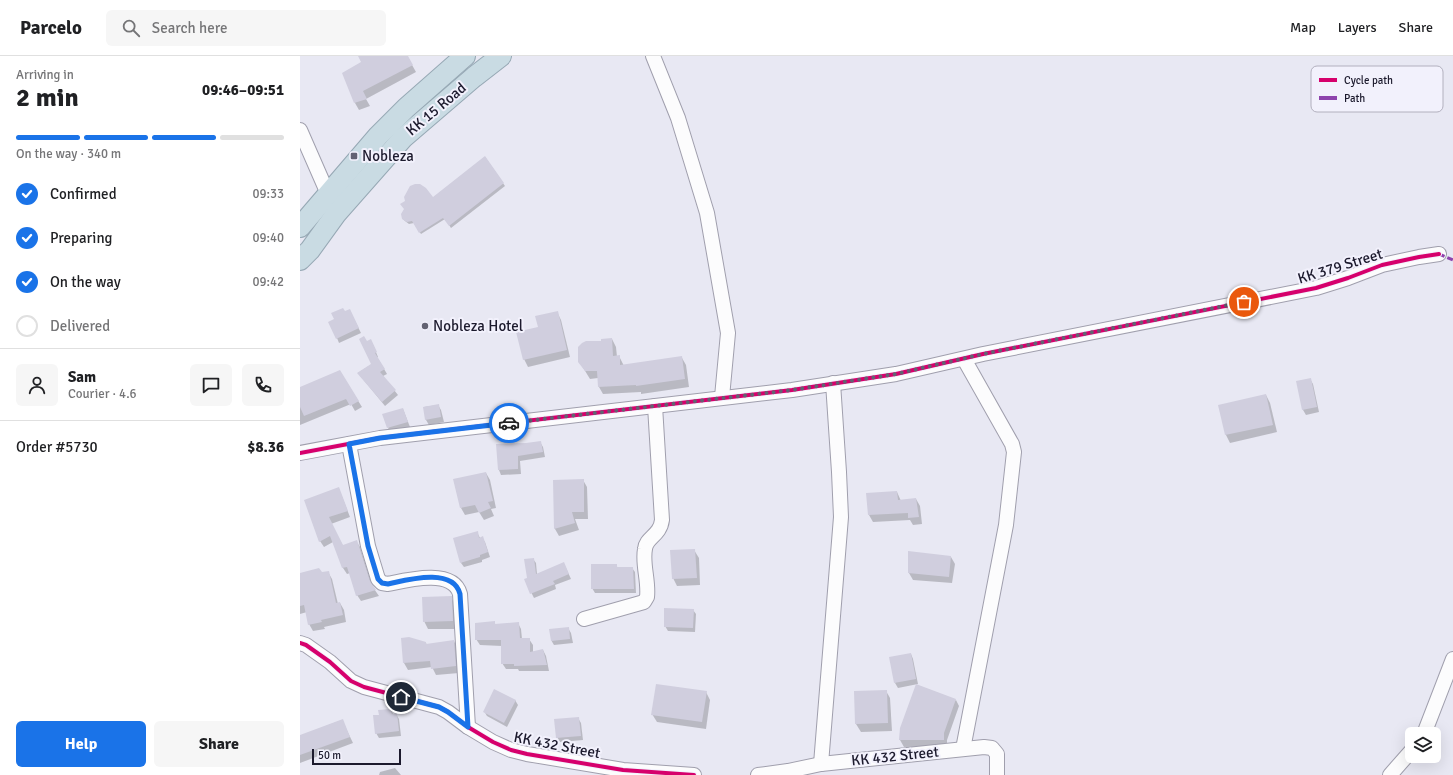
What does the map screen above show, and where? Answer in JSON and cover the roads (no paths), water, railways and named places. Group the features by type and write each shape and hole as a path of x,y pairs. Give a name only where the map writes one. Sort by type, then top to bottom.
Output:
{"highway":[{"name":"KK 15 Road","path":"300,226 378,136 406,108 464,56"},
{"name":"KK 15 Road","path":"300,260 310,250 336,214 402,138 501,56"}],"street":[{"path":"653,56 678,118 707,213 728,333 722,397"},
{"path":"300,130 328,194"},
{"name":"KK 379 Street","path":"300,452 380,438 792,390 896,374 1316,288 1382,265 1439,254"},
{"path":"962,749 1006,525 1014,452 1008,436 1001,427 964,359"},
{"path":"821,764 841,517 840,472 833,383"},
{"path":"584,619 644,602 647,597 644,550 647,542 661,529 662,520 655,406"},
{"path":"349,444 368,546 378,579 382,583 388,584 431,577 445,579 454,583 458,588 460,594 468,727"},
{"name":"KK 432 Street","path":"300,643 306,645 330,662 351,681 375,691 439,707 493,742 511,750 623,773 694,775"},
{"path":"1427,727 1453,659"},
{"name":"KK 432 Street","path":"758,775 788,771 821,764 984,747 992,748 997,754 997,769"},
{"path":"1390,775 1405,758"}],"place":[{"name":"Nobleza","path":"354,156"},
{"name":"Nobleza Hotel","path":"425,326"}]}
